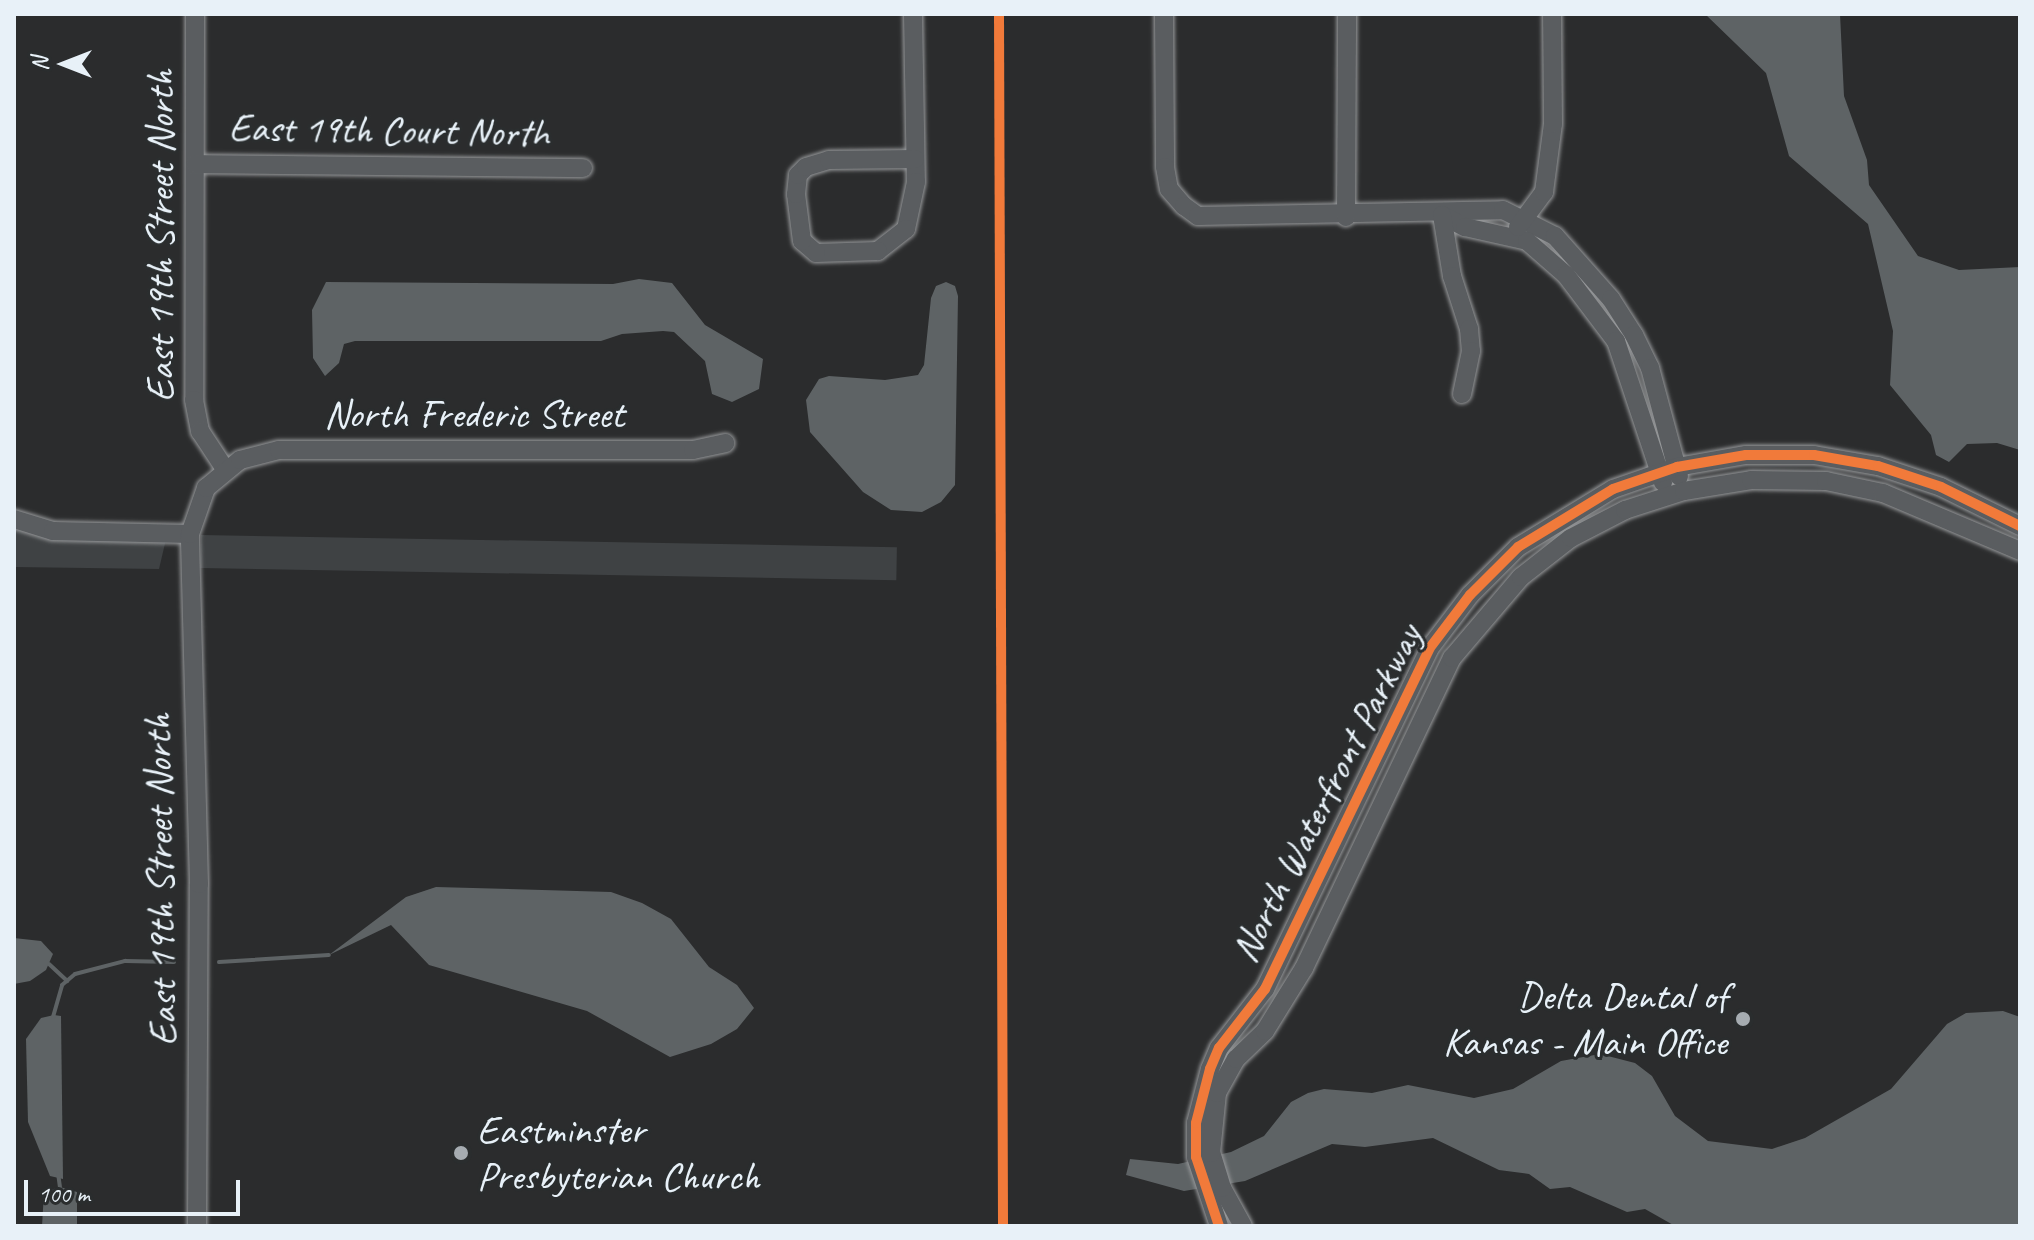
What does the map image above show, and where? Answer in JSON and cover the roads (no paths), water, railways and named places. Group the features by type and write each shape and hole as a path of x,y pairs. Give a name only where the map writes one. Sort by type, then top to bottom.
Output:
{"street":[{"name":"East 19th Street North","path":"195,14 196,415 207,445 225,469 206,488 190,534 199,884 197,1226"},
{"path":"913,14 915,159 914,205 906,229 878,251 853,254 816,253 802,241 796,194 798,175 806,167 829,160 915,159"},
{"path":"1164,14 1169,189 1198,216 1346,217 1442,215 1462,209 1503,210 1545,253 1616,341 1676,493"},
{"path":"1346,217 1347,14"},
{"path":"1518,228 1536,210 1544,192 1553,124 1552,14"},
{"name":"East 19th Court North","path":"195,164 583,168"},
{"path":"1442,215 1452,276 1469,329 1471,351 1462,394"},
{"path":"1518,228 1555,236 1611,299 1650,368 1669,470"},
{"path":"1596,313 1611,299"},
{"name":"North Frederic Street","path":"225,469 279,450 693,450 725,443"},
{"name":"North Waterfront Parkway","path":"1219,1226 1214,1191 1203,1155 1202,1089 1219,1048 1265,989 1429,649 1449,620 1494,568 1546,526 1613,489 1669,470 1746,455 1842,458 1913,476 2020,526"},
{"name":"North Waterfront Parkway","path":"1203,1155 1217,1093 1225,1077 1265,1031 1304,968 1429,702 1470,632 1521,577 1571,538 1676,493 1788,479 1860,487 1925,508 2020,551"},
{"path":"14,519 53,531 190,534"},
{"name":"North Waterfront Parkway","path":"1214,1191 1243,1226"}],"waterway":[{"path":"219,962 329,955"},
{"path":"53,1017 62,985 75,974 125,961 174,962"},
{"path":"49,964 67,981"},
{"path":"58,1173 60,1187"}],"place":[{"name":"Delta Dental of Kansas - Main Office","path":"1743,1019"},
{"name":"Eastminster Presbyterian Church","path":"461,1153"}]}
